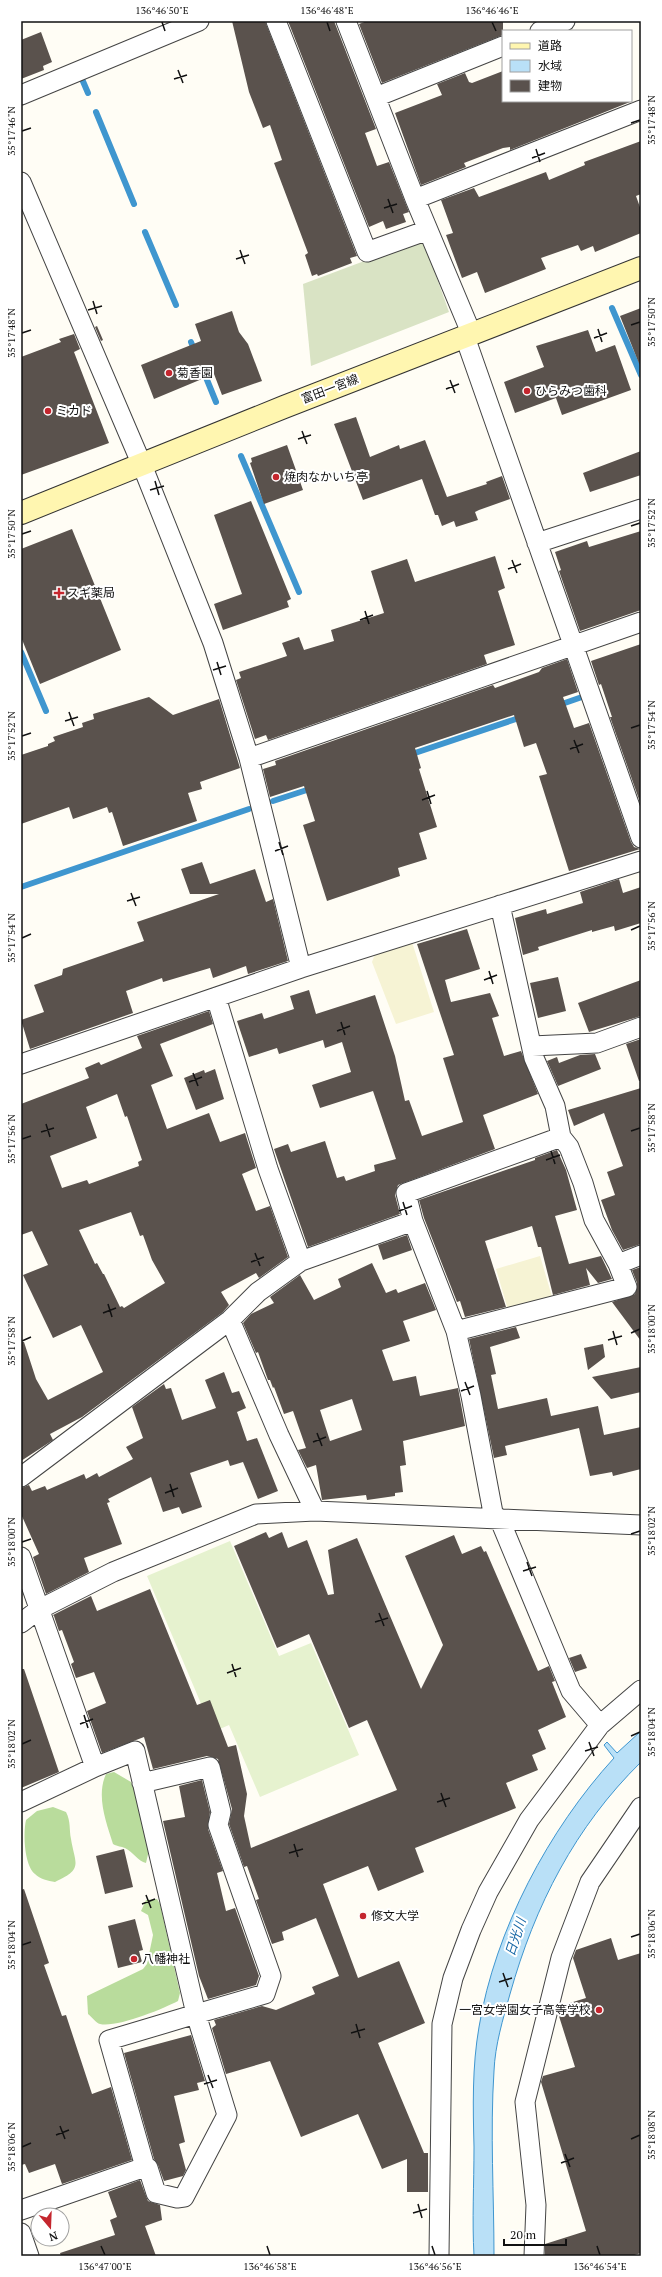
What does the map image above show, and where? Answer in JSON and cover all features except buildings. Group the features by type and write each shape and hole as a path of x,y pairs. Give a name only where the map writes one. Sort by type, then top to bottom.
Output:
{"main road":[{"name":"富田一宮線","path":"21,513 284,407 641,268"}],"street":[{"path":"21,95 199,21"},
{"path":"276,21 367,252 428,230"},
{"path":"346,21 468,336 572,645 641,838"},
{"path":"542,30 565,21"},
{"path":"376,97 502,46"},
{"path":"415,199 641,110"},
{"path":"21,182 142,465 213,643 249,758 300,968"},
{"path":"537,543 641,509"},
{"path":"249,758 641,622"},
{"path":"21,1064 300,968 641,861"},
{"path":"456,1331 627,1287 618,1264 594,1220 575,1162 569,1147 561,1137 555,1106 534,1058 500,905"},
{"path":"216,997 268,1169 301,1261"},
{"path":"532,1046 597,1043 641,1027"},
{"path":"561,1137 406,1193 413,1221 456,1331 497,1518 571,1691 600,1725"},
{"path":"21,1477 230,1320 258,1292 301,1261 413,1221"},
{"path":"618,1264 641,1255"},
{"path":"230,1320 279,1435 315,1511"},
{"path":"21,1623 38,1610 113,1572 256,1514 315,1511 641,1525"},
{"path":"21,1558 38,1610 95,1767"},
{"path":"440,2256 442,2024 453,1978 474,1924 507,1855 529,1820 600,1725 641,1690"},
{"path":"21,1802 95,1767 135,1751 142,1783 196,2014 227,2115 184,2196 178,2198 156,2193 148,2168 145,2167 109,2040 196,2014 265,1994 271,1976 218,1825 221,1812 210,1768 142,1783"},
{"path":"534,2256 536,2205 525,2102 561,1958 587,1889 641,1807"},
{"path":"21,2210 145,2167"},
{"path":"21,2233 29,2256"}],"shaded area":[{"path":"412,942 434,1012 396,1024 372,962 375,954"},
{"path":"540,1256 553,1300 509,1313 496,1269"}],"green space":[{"path":"423,239 449,312 311,366 303,284"},
{"path":"230,1541 279,1656 311,1643 359,1755 260,1797 229,1725 213,1732 147,1576"},
{"path":"114,1772 131,1782 135,1792 149,1850 146,1863 125,1848 113,1844 103,1809 102,1791 106,1774"},
{"path":"53,1807 66,1812 68,1816 75,1860 74,1869 55,1882 39,1877 31,1870 25,1848 26,1820 37,1811"},
{"path":"157,1899 160,1904 180,1993 178,2001 162,2009 128,2021 100,2024 88,2014 87,1996 143,1969 147,1964 153,1935 148,1915 141,1911 146,1900"}],"water":[{"name":"日光川","path":"641,1731 641,1762 617,1787 596,1813 577,1841 560,1869 545,1899 520,1961 502,2022 495,2061 492,2117 494,2256 474,2256 473,2102 475,2057 479,2027 487,1991 498,1954 528,1883 547,1849 568,1816 590,1786 614,1758 604,1745 607,1742 617,1753"}],"waterway":[{"path":"82,79 88,93"},
{"path":"96,112 134,204"},
{"path":"145,232 176,305"},
{"path":"612,308 641,375"},
{"path":"191,342 195,352"},
{"path":"203,370 216,402"},
{"path":"241,456 299,592"},
{"path":"21,652 46,711"},
{"path":"559,705 582,697"},
{"path":"409,755 522,717"},
{"path":"273,801 313,788"},
{"path":"21,887 249,809"}],"place":[{"name":"菊香園","path":"169,373"},
{"name":"ひらみつ歯科","path":"527,391"},
{"name":"ミカド","path":"48,411"},
{"name":"焼肉なかいち亭","path":"276,477"},
{"name":"スギ薬局","path":"59,593"},
{"name":"修文大学","path":"363,1916"},
{"name":"八幡神社","path":"134,1959"},
{"name":"一宮女学園女子高等学校","path":"599,2010"}]}
